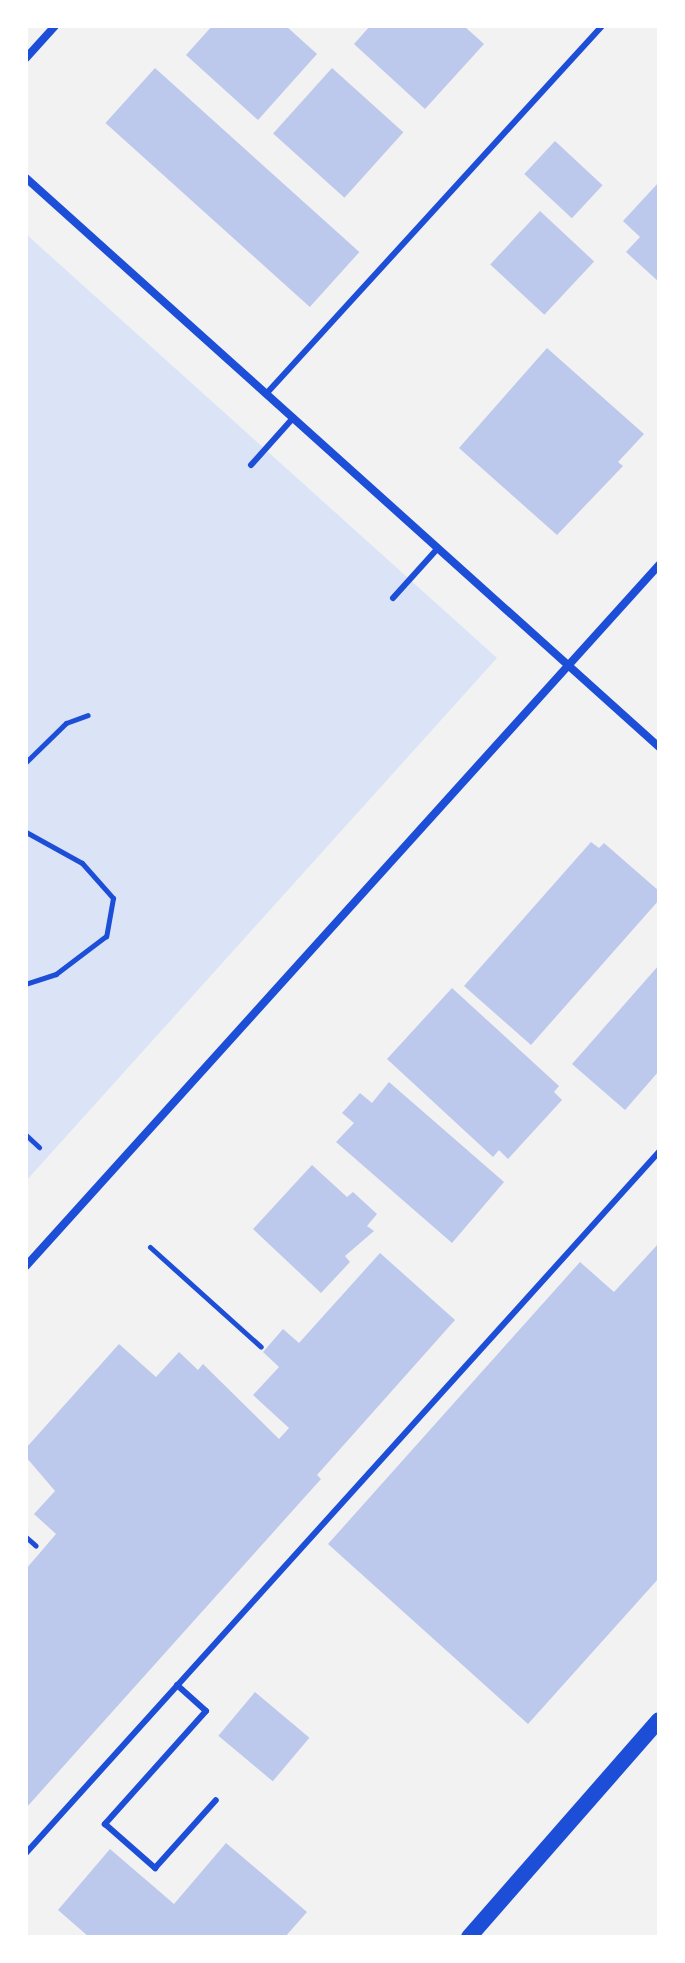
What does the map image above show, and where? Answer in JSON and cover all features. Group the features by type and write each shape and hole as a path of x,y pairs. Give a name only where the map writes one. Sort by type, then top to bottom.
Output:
{"main road":[{"path":"469,1937 659,1720"}],"street":[{"path":"26,58 55,26"},
{"path":"26,178 659,747"},
{"path":"26,1266 659,565"}],"lane":[{"path":"266,394 602,26"},
{"path":"251,465 294,417"},
{"path":"393,598 438,548"},
{"path":"26,1853 659,1152"},
{"path":"177,1685 206,1711 105,1824 155,1868 216,1800"}],"path":[{"path":"26,762 66,723 88,715"},
{"path":"26,832 82,863 113,898 106,936 56,974 26,984"},
{"path":"26,1135 39,1147"},
{"path":"150,1247 261,1347"},
{"path":"26,1537 36,1546"}],"shaded area":[{"path":"26,234 497,658 26,1181"}],"building":[{"path":"212,26 286,26 317,54 258,120 186,55"},
{"path":"370,26 464,26 484,44 425,109 354,44"},
{"path":"155,68 359,252 310,307 105,123"},
{"path":"332,68 403,132 344,198 273,133"},
{"path":"555,141 603,185 572,218 524,174"},
{"path":"659,182 659,282 626,252 640,237 623,221"},
{"path":"540,211 594,261 544,315 490,264"},
{"path":"547,348 644,434 618,462 623,466 557,535 459,448"},
{"path":"591,842 599,848 604,843 659,891 659,900 531,1045 464,986"},
{"path":"659,965 659,1071 625,1110 572,1064"},
{"path":"452,988 559,1086 554,1092 562,1100 508,1159 499,1150 493,1157 387,1059"},
{"path":"389,1082 504,1182 452,1243 336,1142 354,1123 342,1113 360,1093 372,1103"},
{"path":"312,1165 347,1197 353,1192 377,1214 367,1226 374,1231 345,1256 350,1262 321,1293 253,1229"},
{"path":"659,1243 659,1578 528,1724 328,1544 580,1262 614,1292"},
{"path":"380,1253 455,1320 317,1475 321,1479 26,1808 26,1569 56,1534 34,1514 55,1491 26,1457 26,1448 119,1344 156,1377 179,1352 198,1370 203,1364 279,1439 289,1428 253,1395 279,1367 263,1352 283,1329 299,1343"},
{"path":"255,1692 309,1738 273,1781 218,1736"},
{"path":"226,1843 307,1912 285,1937 89,1937 58,1910 110,1849 174,1904"}]}
